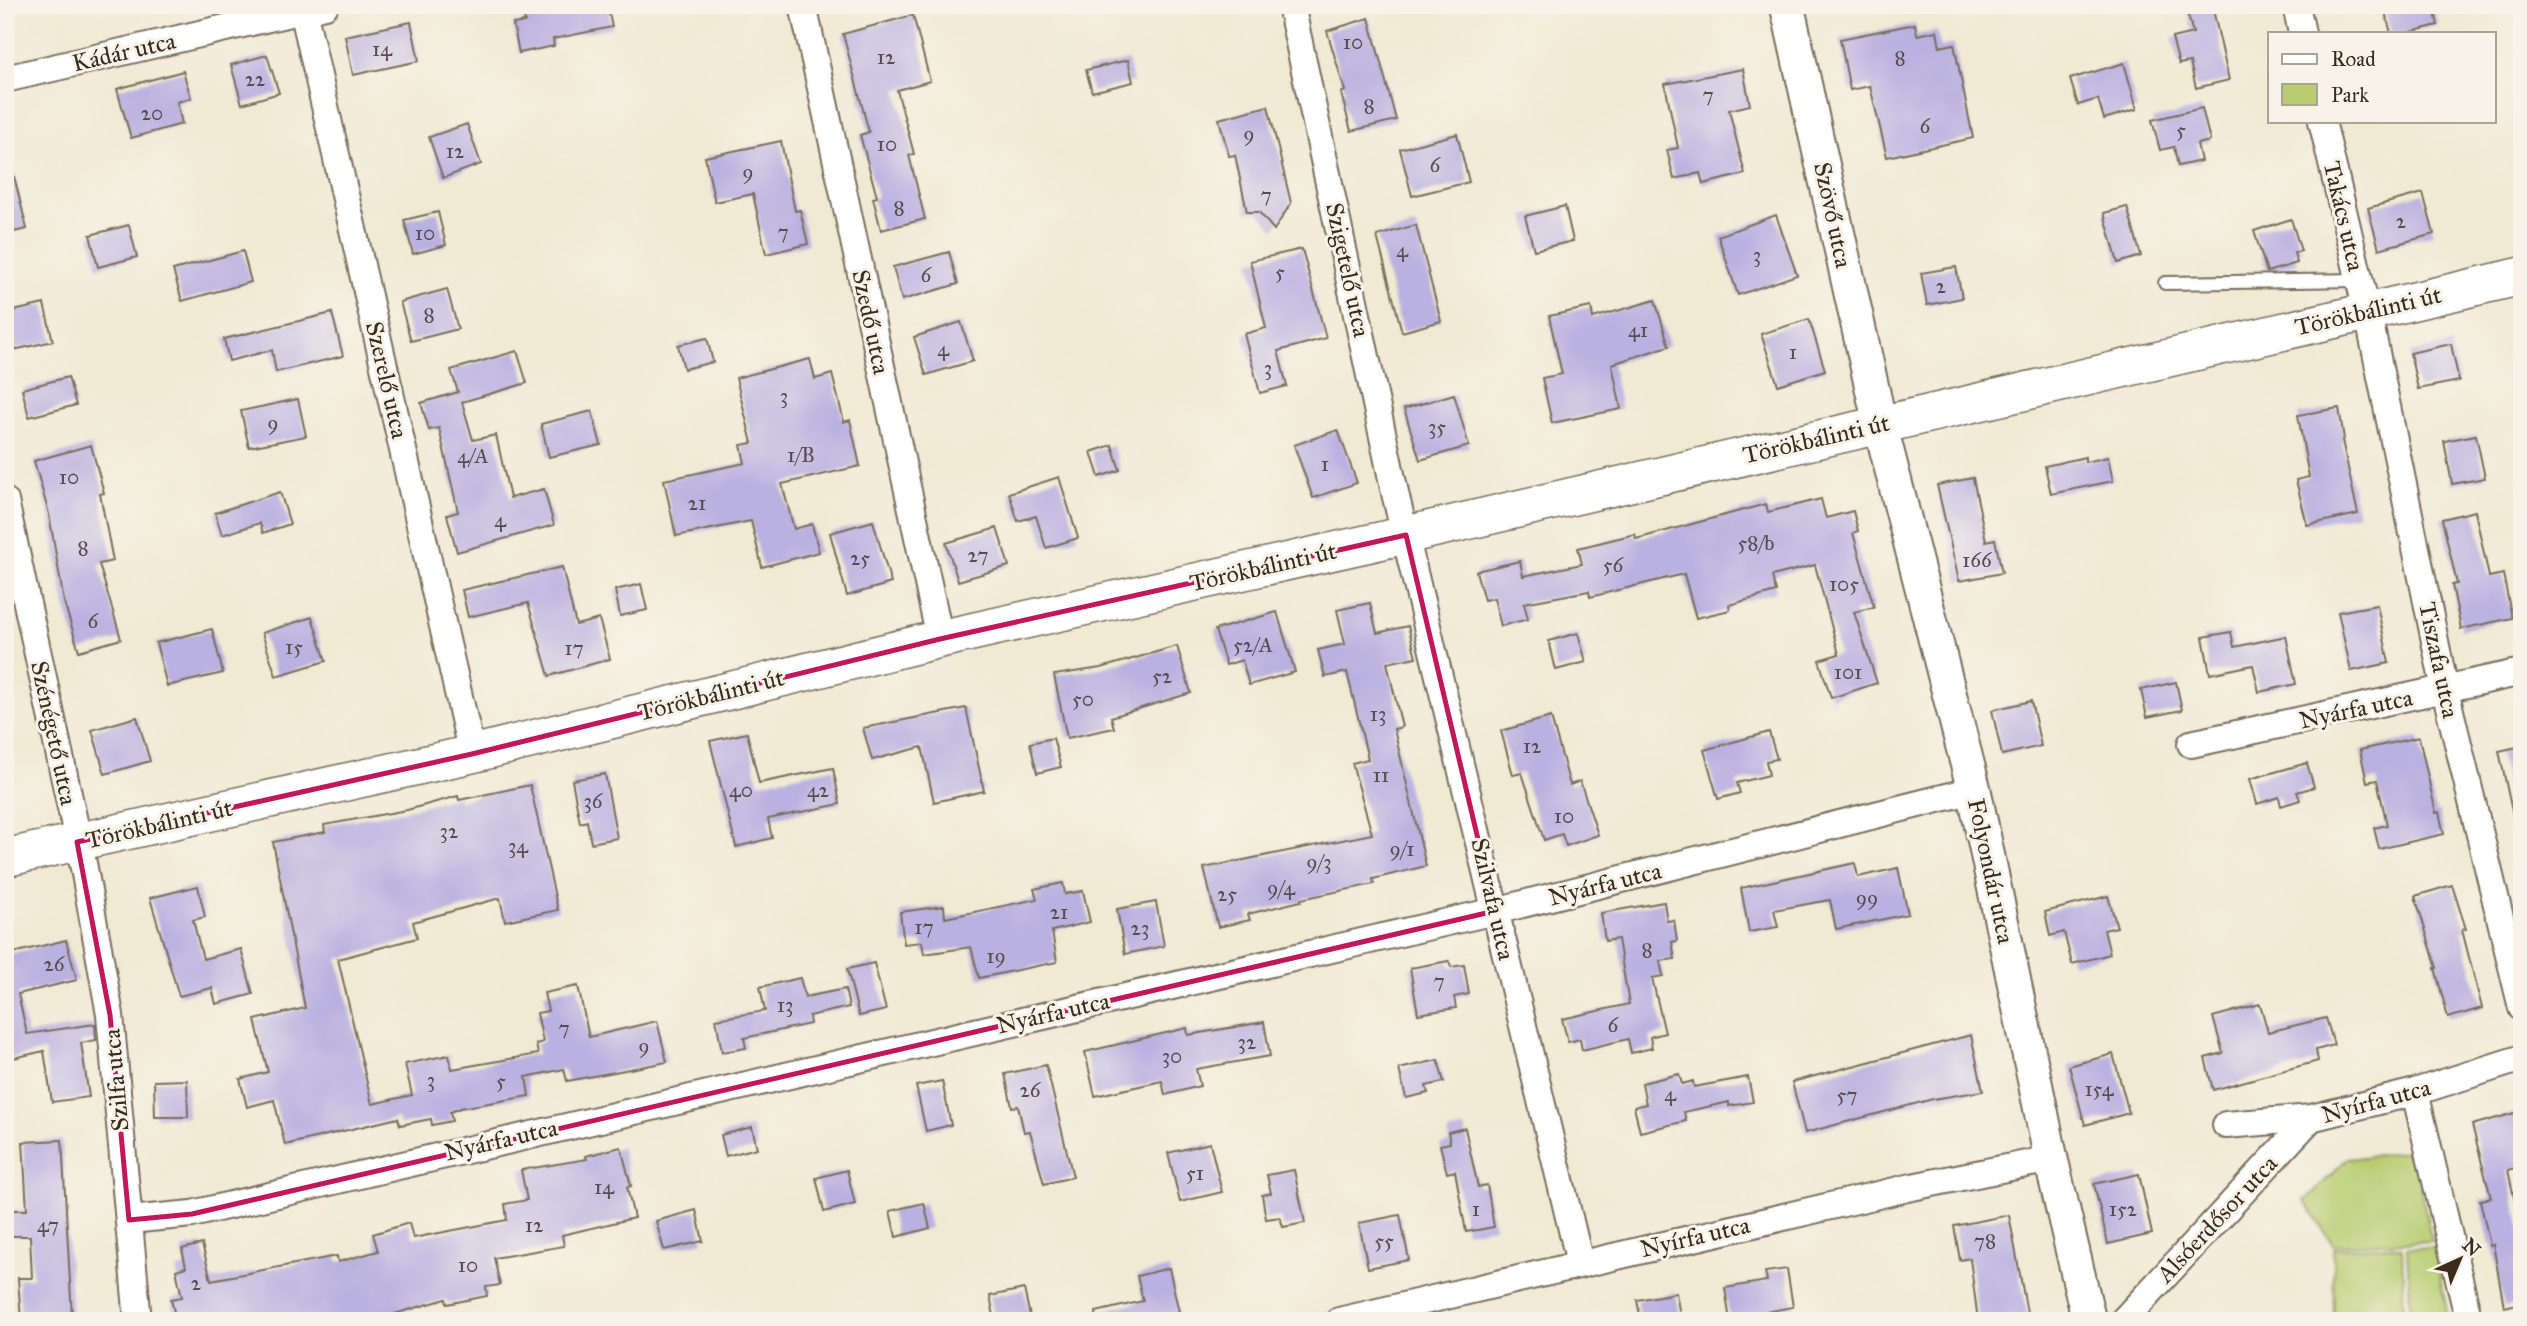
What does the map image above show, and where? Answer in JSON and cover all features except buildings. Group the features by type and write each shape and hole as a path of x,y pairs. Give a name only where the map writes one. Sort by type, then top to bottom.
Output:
{"main road":[{"name":"Törökbálinti út","path":"5,858 472,754 940,639 1406,535 1880,424 2362,295 2522,276"}],"street":[{"name":"Szedő utca","path":"803,5 940,639"},
{"name":"Szigetelő utca","path":"1291,5 1406,535"},
{"name":"Szövő utca","path":"1787,5 1880,424"},
{"path":"2296,5 2302,32"},
{"name":"Kádár utca","path":"5,79 310,7"},
{"name":"Szerelő utca","path":"310,7 472,754"},
{"name":"Takács utca","path":"2322,122 2362,295"},
{"name":"Tiszafa utca","path":"2362,295 2445,690 2522,1008"},
{"name":"Folyondár utca","path":"1880,424 1974,790 2051,1159 2089,1321"},
{"name":"Szénégető utca","path":"5,501 77,842"},
{"name":"Szilvafa utca","path":"1406,535 1580,1263"},
{"name":"Nyárfa utca","path":"2191,744 2522,672"},
{"name":"Nyárfa utca","path":"130,1220 192,1214 270,1193 1495,912 1974,790"},
{"name":"Szilfa utca","path":"77,842 110,1015 138,1321"},
{"name":"Nyírfa utca","path":"2226,1125 2311,1118 2415,1092 2522,1058"},
{"path":"2415,1092 2469,1321"},
{"name":"Alsóerdősor utca","path":"2123,1321 2311,1118"},
{"name":"Nyírfa utca","path":"1339,1321 2005,1166 2051,1159"}],"lane":[{"path":"2165,282 2362,295"}],"highlighted area":[{"path":"1406,535 1495,911 192,1214 129,1220 110,1015 77,842 472,754 940,639"}],"green space":[{"path":"2412,1151 2432,1241 2333,1245 2305,1201 2347,1159"},
{"path":"2402,1247 2404,1321 2334,1321 2333,1248"},
{"path":"2407,1247 2434,1248 2449,1321 2411,1321"}]}
